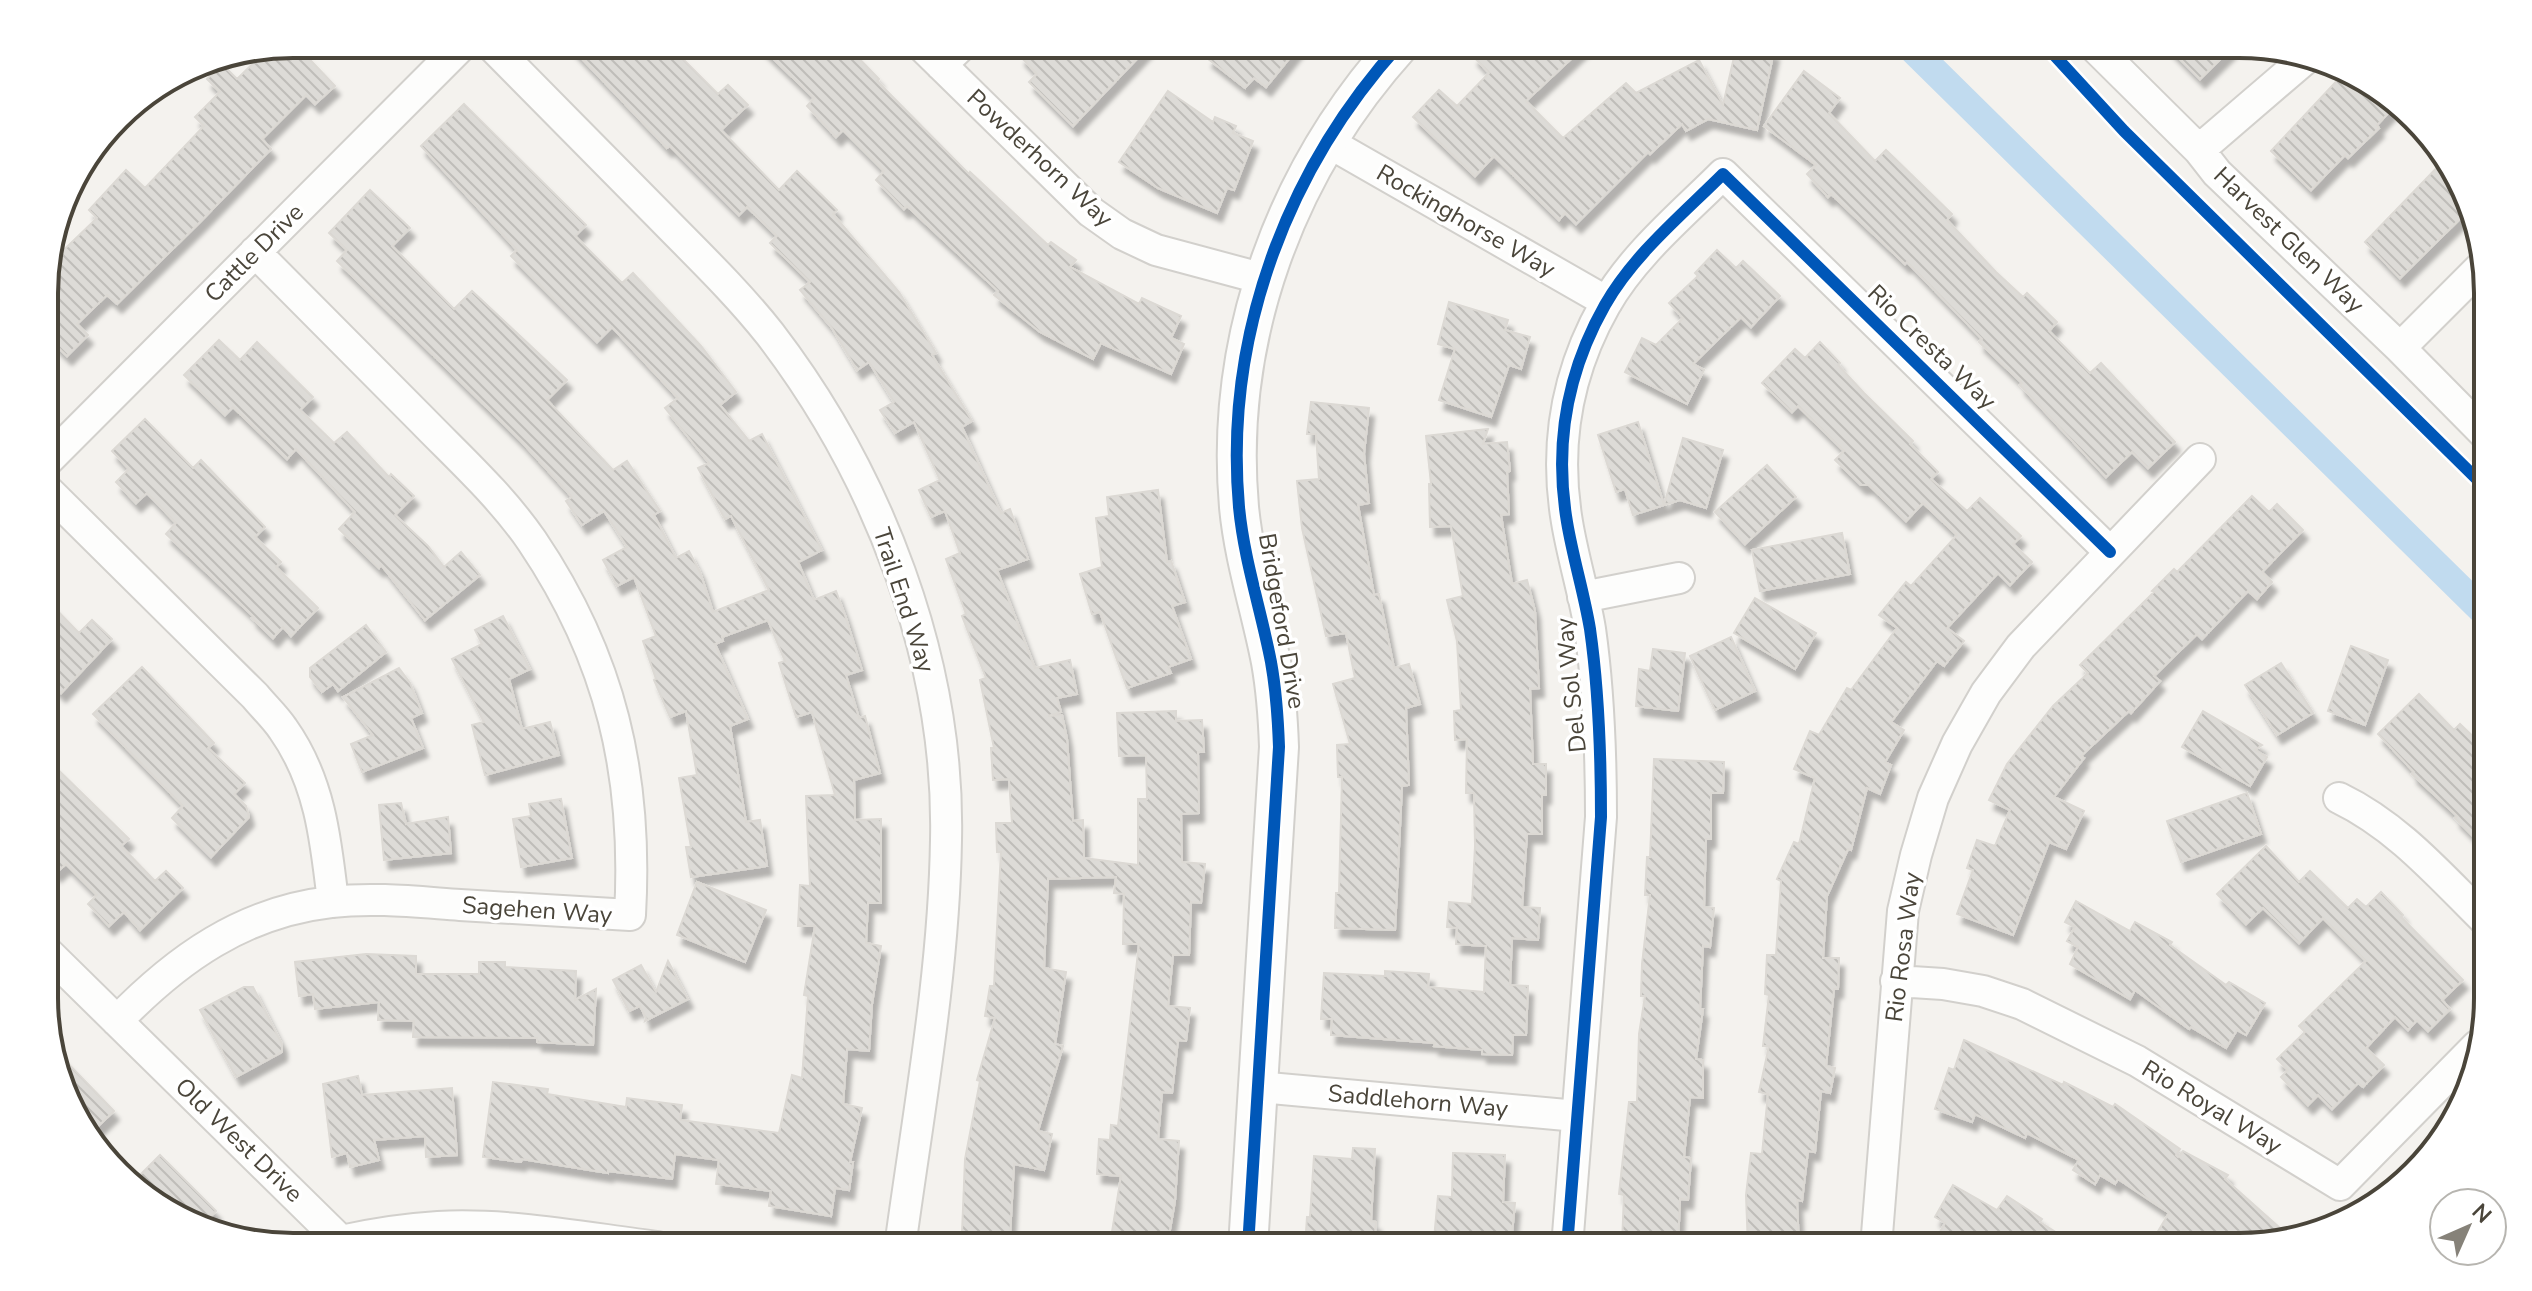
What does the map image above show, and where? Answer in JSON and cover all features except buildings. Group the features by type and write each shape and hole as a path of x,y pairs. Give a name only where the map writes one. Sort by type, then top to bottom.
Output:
{"street":[{"name":"Bridgeford Drive","path":"1249,1233 1279,747 1277,703 1270,659 1248,569 1239,507 1237,444 1242,382 1252,320 1285,221 1326,141 1351,102 1388,58"},
{"name":"Harvest Glen Way","path":"2106,58 2199,150 2217,173 2474,423"},
{"name":"Cattle Drive","path":"59,449 448,59"},
{"name":"Trail End Way","path":"505,59 720,277 768,332 833,426 860,477 895,556 913,611 933,695 944,780 947,837 943,923 902,1233"},
{"name":"Powderhorn Way","path":"948,59 1091,212 1122,234 1156,250 1264,279"},
{"path":"2199,150 2297,66"},
{"name":"Rockinghorse Way","path":"1326,141 1607,302"},
{"name":"Del Sol Way","path":"1568,1232 1601,785 1597,690 1561,481 1562,438 1568,396 1580,355 1607,302 1649,249 1723,174"},
{"name":"Rio Cresta Way","path":"1723,174 2110,552"},
{"name":"Sagehen Way","path":"117,1021 174,968 223,935 264,918 333,902 378,900 630,915 633,867 631,809 622,751 603,681 562,588 495,493 255,252"},
{"path":"2400,348 2473,275"},
{"name":"Rio Rosa Way","path":"1877,1232 1903,911 1933,798 1957,744 1986,693 2021,646 2200,459"},
{"path":"59,502 255,696 283,729 314,787 325,830 333,902"},
{"path":"1583,597 1679,578"},
{"path":"2339,798 2363,809 2398,834 2474,909"},
{"name":"Old West Drive","path":"58,963 333,1233"},
{"name":"Rio Royal Way","path":"1896,981 1983,991 2022,1004 2137,1061 2340,1185 2466,1057"},
{"name":"Saddlehorn Way","path":"1259,1087 1577,1116"},
{"name":"Old West Drive","path":"380,1233 439,1227 536,1233"}],"waterway":[{"path":"1921,58 2474,602"}],"cycle path":[{"path":"1249,1233 1279,747 1271,662 1241,527 1237,443 1242,381 1253,319 1271,259 1295,201 1325,146 1360,93 1388,58"},
{"path":"2057,58 2124,131 2474,476"},
{"path":"1568,1232 1601,793 1593,653 1567,522 1563,493 1563,437 1581,356 1605,305 1630,269 1723,174 2110,552"}]}
